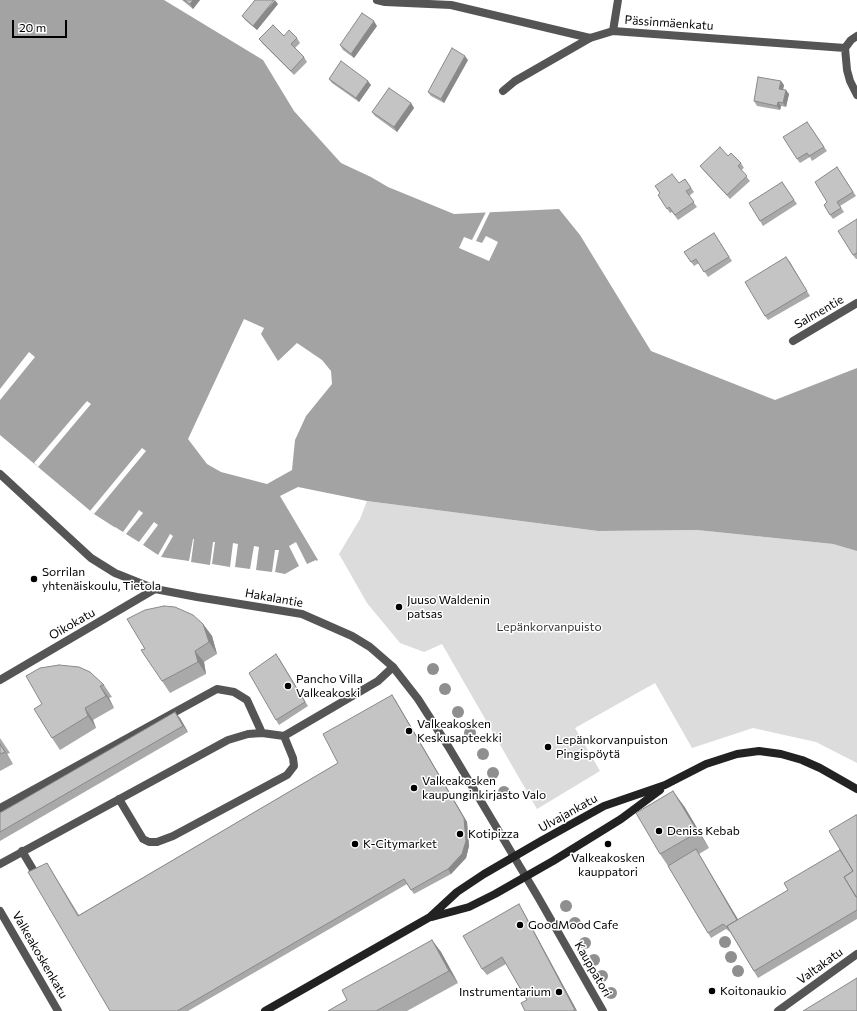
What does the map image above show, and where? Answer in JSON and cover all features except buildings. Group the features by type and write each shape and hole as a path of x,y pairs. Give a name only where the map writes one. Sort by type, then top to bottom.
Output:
{"main road":[{"name":"Ulvajankatu","path":"265,1011 430,917 457,892 484,874 604,806 665,785 706,764 737,754 759,751 781,754 802,760 820,768 857,790"},
{"name":"Ulvajankatu","path":"430,917 469,907 526,877 621,819 665,785"}],"street":[{"path":"377,0 385,2 451,5 590,38"},
{"path":"613,31 618,0"},
{"name":"Pässinmäenkatu","path":"503,91 515,81 590,38 613,31 845,48"},
{"path":"857,36 851,40 845,48 847,70 850,81 857,95"},
{"name":"Salmentie","path":"793,341 857,303"},
{"name":"Hakalantie","path":"0,474 91,558 115,573 155,589 302,614 352,636 370,647 393,667 418,699 514,857"},
{"name":"Oikokatu","path":"0,680 155,589"},
{"path":"0,864 228,740 248,734 262,733 284,736 378,681 393,667"},
{"path":"0,808 217,688 234,692 247,700 262,733"},
{"path":"119,799 143,839 149,842 157,842 173,836 287,775 294,766 294,762 284,736"},
{"path":"22,851 42,886"},
{"name":"Kauppatori","path":"514,857 603,1011"},
{"name":"Valkeakoskenkatu","path":"0,911 58,1011"},
{"name":"Valtakatu","path":"778,1011 857,954"}],"green space":[{"name":"Lepänkorvanpuisto","path":"367,501 598,531 697,530 833,544 857,551 857,763 816,742 753,728 692,748 655,683 575,728 600,771 537,809 442,644 424,652 400,643 367,603 339,554 360,519"}],"shaded area":[{"path":"0,0 164,0 263,60 294,111 341,163 388,187 454,214 559,209 580,235 651,351 775,400 857,368 857,551 833,544 697,530 598,531 367,501 298,487 280,496 318,560 300,572 284,575 167,561 94,514 0,435","holes":["244,319 264,328 261,334 278,361 297,343 322,360 331,371 332,384 306,416 295,440 292,470 267,484 221,472 207,464 188,439"]}],"pier":[{"path":"486,212 490,212 476,241 482,243 486,236 498,242 489,261 459,248 464,237 472,240"},
{"path":"29,352 35,357 0,400 0,389"},
{"path":"87,401 91,404 38,467 34,463"},
{"path":"142,448 146,451 94,514 90,511"},
{"path":"139,510 143,513 126,534 139,542 154,522 158,525 143,545 158,555 170,534 173,536 161,557 189,561 194,539 191,562 210,565 213,542 215,542 212,564 230,567 233,543 238,544 235,567 250,569 254,546 259,547 256,570 272,572 275,550 279,550 275,572 285,574 299,566 289,546 296,542 307,564 316,560 317,562 300,573 284,577 166,563 114,529 115,527 123,532"}],"place":[{"name":"Sorrilan yhtenäiskoulu, Tietola","path":"34,579"},
{"name":"Juuso Waldenin patsas","path":"399,607"},
{"name":"Pancho Villa Valkeakoski","path":"288,686"},
{"name":"Valkeakosken Keskusapteekki","path":"409,731"},
{"name":"Lepänkorvanpuiston Pingispöytä","path":"548,747"},
{"name":"Valkeakosken kaupunginkirjasto Valo","path":"414,788"},
{"name":"Deniss Kebab","path":"659,831"},
{"name":"Kotipizza","path":"460,834"},
{"name":"K-Citymarket","path":"355,844"},
{"name":"Valkeakosken kauppatori","path":"608,844"},
{"name":"GoodMood Cafe","path":"520,925"},
{"name":"Koitonaukio","path":"712,991"},
{"name":"Instrumentarium","path":"559,992"}]}
